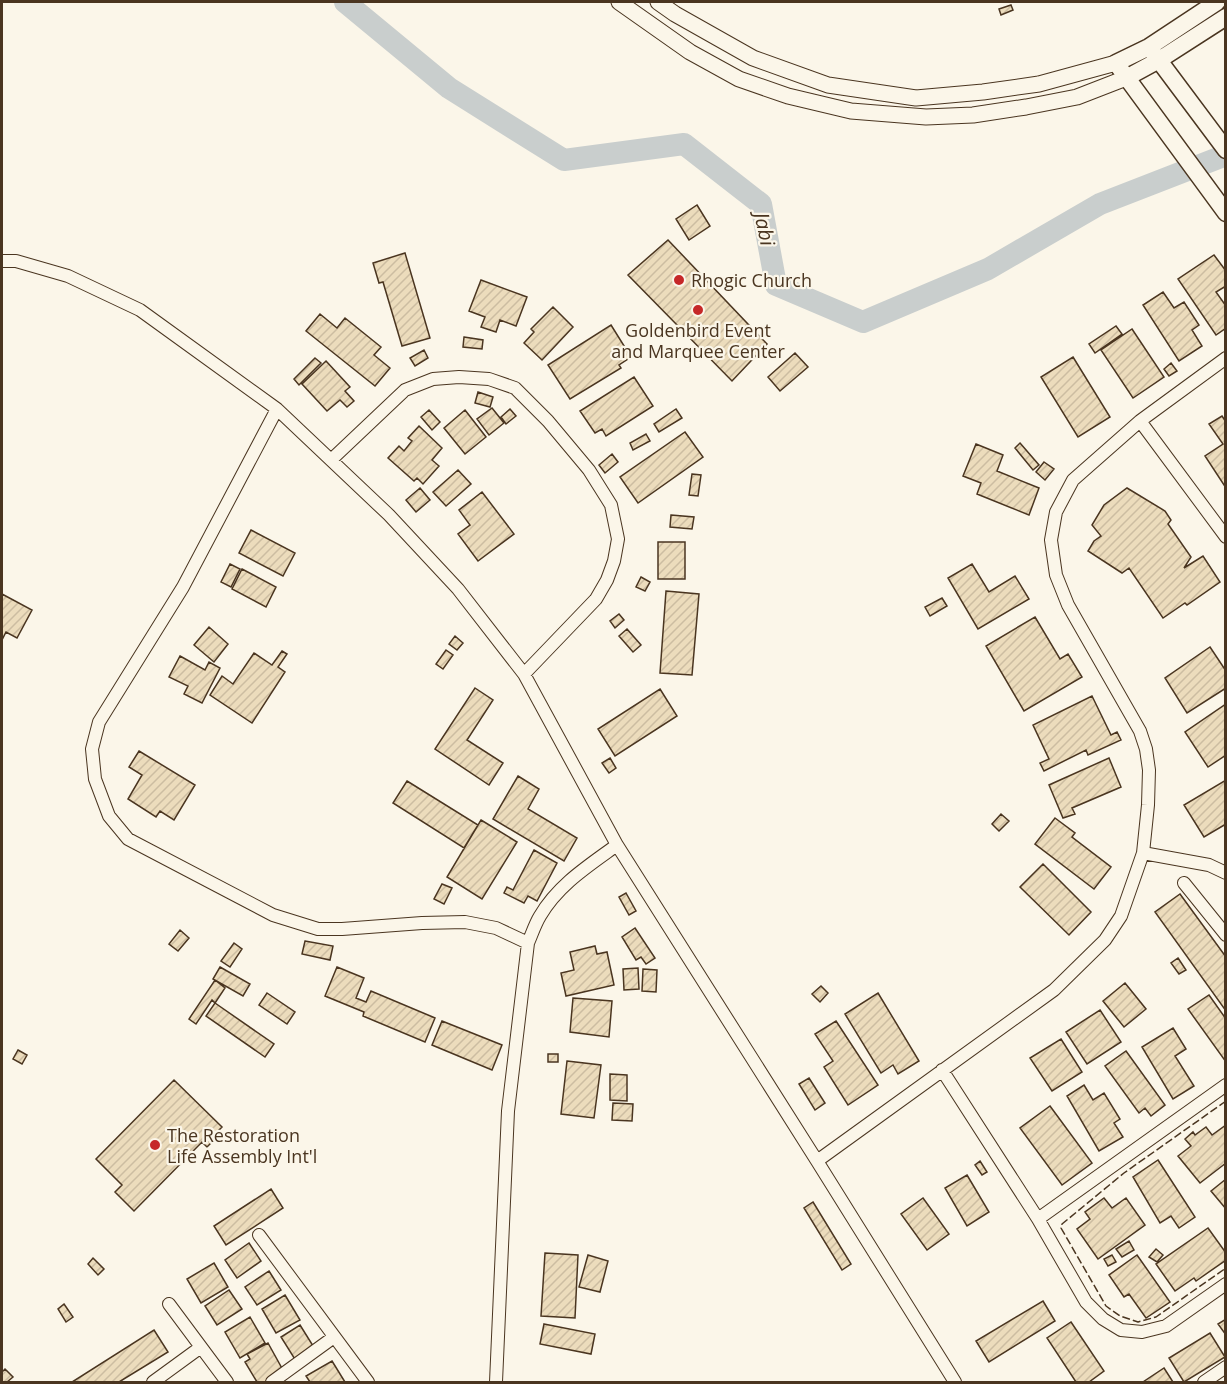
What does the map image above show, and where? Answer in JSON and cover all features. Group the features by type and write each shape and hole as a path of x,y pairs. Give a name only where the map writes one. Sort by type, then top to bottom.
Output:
{"main road":[{"path":"1126,78 1217,2"},
{"path":"1226,17 1154,54 1116,63 1226,213"},
{"path":"1154,54 1226,150"}],"street":[{"path":"619,2 690,52 739,79 788,96 851,111 926,117 973,115 1077,97 1126,78"},
{"path":"658,2 753,58 828,85 916,98 1039,84 1116,63"},
{"path":"2,261 16,261 68,276 140,310 277,409 389,514 458,589 524,674 617,845 955,1383"},
{"path":"817,1161 1053,990 1105,940 1121,916 1143,853 1148,805 1149,770 1146,749 1140,730 1068,605 1056,575 1051,540 1056,512 1073,480 1140,421 1226,358"},
{"path":"331,460 405,390 433,379 459,377 489,379 515,388 548,421 589,470 611,505 618,539 614,561 607,580 596,599 524,674"},
{"path":"277,409 183,587 99,722 92,749 95,779 109,816 128,839 273,915 318,929 465,922 496,928 528,943"},
{"path":"1140,421 1226,537"},
{"path":"496,1383 508,1110 528,943 539,917 555,895 570,879 617,845"},
{"path":"1143,853 1209,865 1226,873"},
{"path":"1184,883 1226,935"},
{"path":"942,1070 1038,1220 1086,1302 1103,1318 1121,1330 1142,1332 1166,1326 1226,1284"},
{"path":"1038,1220 1226,1085"},
{"path":"259,1235 368,1383"},
{"path":"169,1304 227,1383"},
{"path":"272,1383 334,1337"},
{"path":"153,1383 201,1347"},
{"path":"1204,1383 1226,1367"}],"building":[{"path":"1011,5 1013,10 1001,15 999,9"},
{"path":"697,205 710,226 689,240 676,219"},
{"name":"Goldenbird Event and Marquee Center","path":"668,240 767,344 732,381 628,275"},
{"path":"405,253 430,338 402,346 383,282 379,283 373,263"},
{"path":"1214,255 1226,271 1226,286 1216,292 1226,306 1226,328 1216,335 1178,279"},
{"path":"481,280 527,297 516,326 500,320 496,332 481,327 485,317 469,311"},
{"path":"1163,292 1174,308 1184,302 1199,325 1192,330 1202,346 1179,361 1143,305"},
{"path":"553,307 573,327 542,360 524,343 534,332 531,329"},
{"path":"320,314 337,328 345,318 381,347 374,355 390,368 375,386 306,331"},
{"path":"611,325 631,357 619,365 621,368 570,399 548,365"},
{"path":"1116,326 1122,334 1095,353 1089,344"},
{"path":"1132,329 1164,377 1133,398 1101,350"},
{"path":"464,337 483,340 482,349 463,347"},
{"path":"424,350 428,358 415,366 410,358"},
{"path":"795,353 808,367 780,391 768,377"},
{"path":"1073,357 1110,417 1078,437 1041,377"},
{"path":"315,358 321,363 299,385 294,379"},
{"path":"326,361 350,387 345,391 354,401 347,407 340,400 327,411 302,384"},
{"path":"1171,363 1177,371 1169,376 1164,369"},
{"path":"634,377 653,406 606,436 602,429 595,433 580,411"},
{"path":"478,392 493,397 490,407 475,403"},
{"path":"492,408 504,423 489,435 477,419"},
{"path":"510,409 516,416 506,424 501,417"},
{"path":"676,409 682,418 659,432 654,424"},
{"path":"429,410 440,422 432,430 421,417"},
{"path":"465,410 486,437 465,454 444,428"},
{"path":"1222,416 1226,422 1226,488 1205,456 1223,444 1209,424"},
{"path":"419,426 442,448 432,460 439,466 423,484 417,478 414,481 388,458 399,446 404,451 412,441 408,438"},
{"path":"685,432 703,457 638,503 620,477"},
{"path":"646,434 650,441 633,450 630,443"},
{"path":"1020,443 1039,465 1033,470 1015,448"},
{"path":"976,444 1003,455 997,471 1039,488 1029,515 977,494 981,483 963,476"},
{"path":"612,454 618,462 605,473 599,465"},
{"path":"1044,462 1054,469 1045,480 1036,472"},
{"path":"458,470 471,484 446,506 433,492"},
{"path":"692,474 701,475 698,496 689,495"},
{"path":"420,488 430,500 416,512 406,500"},
{"path":"1127,488 1165,511 1171,520 1168,524 1191,557 1184,568 1203,556 1220,582 1187,605 1185,603 1163,618 1129,568 1122,573 1088,551 1094,541 1101,536 1092,525 1104,505"},
{"path":"482,492 514,534 478,561 458,534 470,525 459,510"},
{"path":"671,515 694,517 692,529 670,527"},
{"path":"251,530 295,553 283,576 239,553"},
{"path":"658,542 685,542 685,579 658,579"},
{"path":"230,564 240,569 231,587 221,582"},
{"path":"972,564 989,592 1015,576 1029,599 978,629 948,578"},
{"path":"242,569 276,587 266,607 232,589"},
{"path":"641,577 650,582 645,591 636,587"},
{"path":"666,591 699,594 692,675 660,673"},
{"path":"2,594 32,610 17,638 6,632 2,640"},
{"path":"942,598 947,606 930,616 925,607"},
{"path":"619,614 624,620 615,628 610,621"},
{"path":"1035,617 1060,659 1068,654 1082,677 1024,711 986,646"},
{"path":"209,627 228,644 214,662 194,645"},
{"path":"627,629 641,645 633,652 619,636"},
{"path":"455,636 463,643 457,650 449,644"},
{"path":"1210,647 1226,671 1226,688 1187,713 1165,678"},
{"path":"446,650 453,655 443,669 436,664"},
{"path":"282,651 287,654 278,667 285,672 252,723 210,695 222,676 233,684 254,653 272,665"},
{"path":"180,656 205,670 209,662 220,668 202,703 184,694 188,686 169,677"},
{"path":"475,688 493,700 467,740 503,763 489,785 435,749"},
{"path":"660,689 677,716 615,756 598,729"},
{"path":"1092,696 1111,735 1117,732 1121,740 1088,755 1086,750 1044,771 1040,763 1049,759 1033,725"},
{"path":"1226,704 1226,755 1208,767 1185,732"},
{"path":"139,751 195,785 174,820 160,811 156,817 128,799 142,775 129,767"},
{"path":"610,758 616,768 609,773 602,763"},
{"path":"1109,758 1121,787 1072,808 1075,814 1063,818 1049,785"},
{"path":"518,776 539,789 528,809 577,838 564,861 493,819"},
{"path":"1226,780 1226,824 1204,837 1184,805"},
{"path":"407,781 478,825 464,848 393,803"},
{"path":"1001,814 1009,821 999,831 992,824"},
{"path":"1055,818 1075,833 1072,837 1111,867 1094,889 1035,844"},
{"path":"481,820 517,842 482,899 447,877"},
{"path":"534,850 557,863 537,901 528,896 524,903 504,893 507,887 513,890"},
{"path":"1043,864 1091,912 1069,935 1020,887"},
{"path":"442,884 452,888 444,904 434,899"},
{"path":"626,893 636,911 629,915 619,897"},
{"path":"1180,894 1226,957 1226,1011 1155,912"},
{"path":"635,928 655,958 646,964 641,957 636,960 622,937"},
{"path":"180,930 189,938 178,951 169,944"},
{"path":"305,941 333,946 330,960 302,954"},
{"path":"234,943 242,949 230,967 221,961"},
{"path":"595,946 597,954 607,952 614,985 566,996 561,973 574,970 570,952"},
{"path":"1178,958 1186,970 1179,974 1171,963"},
{"path":"220,967 250,984 243,996 213,979"},
{"path":"337,967 364,978 356,998 366,1002 371,991 435,1018 425,1042 363,1016 364,1012 325,996"},
{"path":"638,968 639,989 624,990 623,969"},
{"path":"643,969 657,970 656,992 642,991"},
{"path":"215,980 225,988 215,1003 212,1000 196,1024 189,1019"},
{"path":"1125,983 1146,1009 1124,1027 1103,1001"},
{"path":"821,986 828,993 820,1002 812,994"},
{"path":"267,993 295,1012 287,1024 259,1005"},
{"path":"878,993 919,1061 898,1074 893,1065 881,1073 845,1014"},
{"path":"1209,995 1226,1019 1226,1062 1188,1009"},
{"path":"573,998 612,1001 609,1037 570,1032"},
{"path":"215,1003 274,1044 265,1057 206,1016"},
{"path":"1100,1010 1121,1042 1087,1064 1066,1032"},
{"path":"442,1021 502,1045 492,1070 432,1045"},
{"path":"836,1021 878,1085 848,1105 824,1067 833,1061 815,1034"},
{"path":"1173,1028 1186,1049 1175,1056 1194,1086 1173,1099 1142,1047"},
{"path":"1061,1039 1082,1072 1052,1091 1030,1058"},
{"path":"18,1050 27,1055 22,1064 13,1059"},
{"path":"1126,1051 1165,1105 1151,1116 1145,1108 1139,1113 1105,1066"},
{"path":"548,1054 558,1054 558,1062 548,1062"},
{"path":"567,1061 601,1065 594,1118 561,1114"},
{"path":"610,1074 627,1075 627,1101 610,1100"},
{"path":"809,1078 825,1103 815,1110 799,1084"},
{"name":"The Restoration Life Assembly Int'l","path":"174,1080 222,1127 210,1139 212,1142 207,1147 202,1142 134,1211 115,1192 122,1185 96,1159"},
{"path":"1084,1085 1093,1100 1104,1093 1120,1119 1114,1123 1123,1137 1099,1151 1067,1096"},
{"path":"613,1103 633,1104 632,1121 612,1120"},
{"path":"1050,1106 1092,1163 1062,1185 1020,1128"},
{"path":"1226,1125 1226,1163 1200,1183 1178,1156 1191,1146 1185,1139 1193,1132 1195,1135 1206,1127 1212,1135"},
{"path":"1158,1160 1195,1217 1179,1228 1171,1216 1160,1223 1133,1177"},
{"path":"980,1161 987,1172 982,1175 975,1165"},
{"path":"967,1175 989,1212 967,1226 945,1188"},
{"path":"1226,1179 1226,1209 1211,1191"},
{"path":"271,1189 283,1208 226,1245 214,1226"},
{"path":"923,1198 949,1234 927,1250 901,1214"},
{"path":"1104,1198 1112,1208 1126,1198 1145,1225 1098,1259 1077,1229 1090,1219 1085,1212"},
{"path":"813,1202 851,1264 842,1270 804,1208"},
{"path":"1208,1228 1226,1253 1226,1260 1196,1281 1194,1278 1175,1291 1156,1264"},
{"path":"1129,1241 1134,1250 1122,1257 1116,1249"},
{"path":"249,1243 261,1261 237,1278 225,1260"},
{"path":"1156,1249 1163,1255 1157,1262 1149,1257"},
{"path":"545,1253 578,1255 575,1318 541,1316"},
{"path":"588,1255 608,1261 600,1292 579,1287"},
{"path":"1112,1255 1116,1262 1108,1266 1104,1259"},
{"path":"1137,1255 1170,1302 1146,1318 1129,1294 1124,1297 1109,1275"},
{"path":"93,1258 104,1269 98,1275 88,1264"},
{"path":"214,1263 228,1287 201,1303 187,1279"},
{"path":"269,1271 281,1290 257,1305 245,1287"},
{"path":"229,1290 242,1309 217,1325 205,1306"},
{"path":"285,1295 300,1320 276,1333 262,1309"},
{"path":"1043,1301 1055,1321 989,1362 976,1341"},
{"path":"64,1304 73,1317 66,1322 58,1309"},
{"path":"250,1317 265,1343 240,1358 225,1332"},
{"path":"1226,1319 1226,1335 1218,1324"},
{"path":"1071,1322 1104,1371 1089,1382 1076,1382 1047,1338"},
{"path":"544,1324 595,1334 591,1354 540,1344"},
{"path":"300,1325 315,1349 296,1361 281,1337"},
{"path":"154,1330 168,1352 119,1382 72,1382"},
{"path":"1210,1333 1225,1357 1184,1382 1169,1358"},
{"path":"268,1343 284,1372 266,1382 257,1382 245,1362 250,1359 247,1354"},
{"path":"332,1361 345,1382 310,1382 306,1376"},
{"path":"1164,1368 1173,1382 1143,1382"},
{"path":"5,1369 13,1377 7,1382 2,1382 2,1372"}],"waterway":[{"name":"Jabi","path":"345,2 449,88 564,160 684,144 761,204 776,285 863,322 988,269 1100,204 1226,155"}],"fence":[{"path":"1226,1101 1124,1173 1062,1224 1061,1228 1106,1306 1120,1316 1138,1322 1156,1317 1226,1268"}],"place":[{"name":"Rhogic Church","path":"679,280"},
{"name":"Goldenbird Event and Marquee Center","path":"698,310"},
{"name":"The Restoration Life Assembly Int'l","path":"155,1145"}]}
